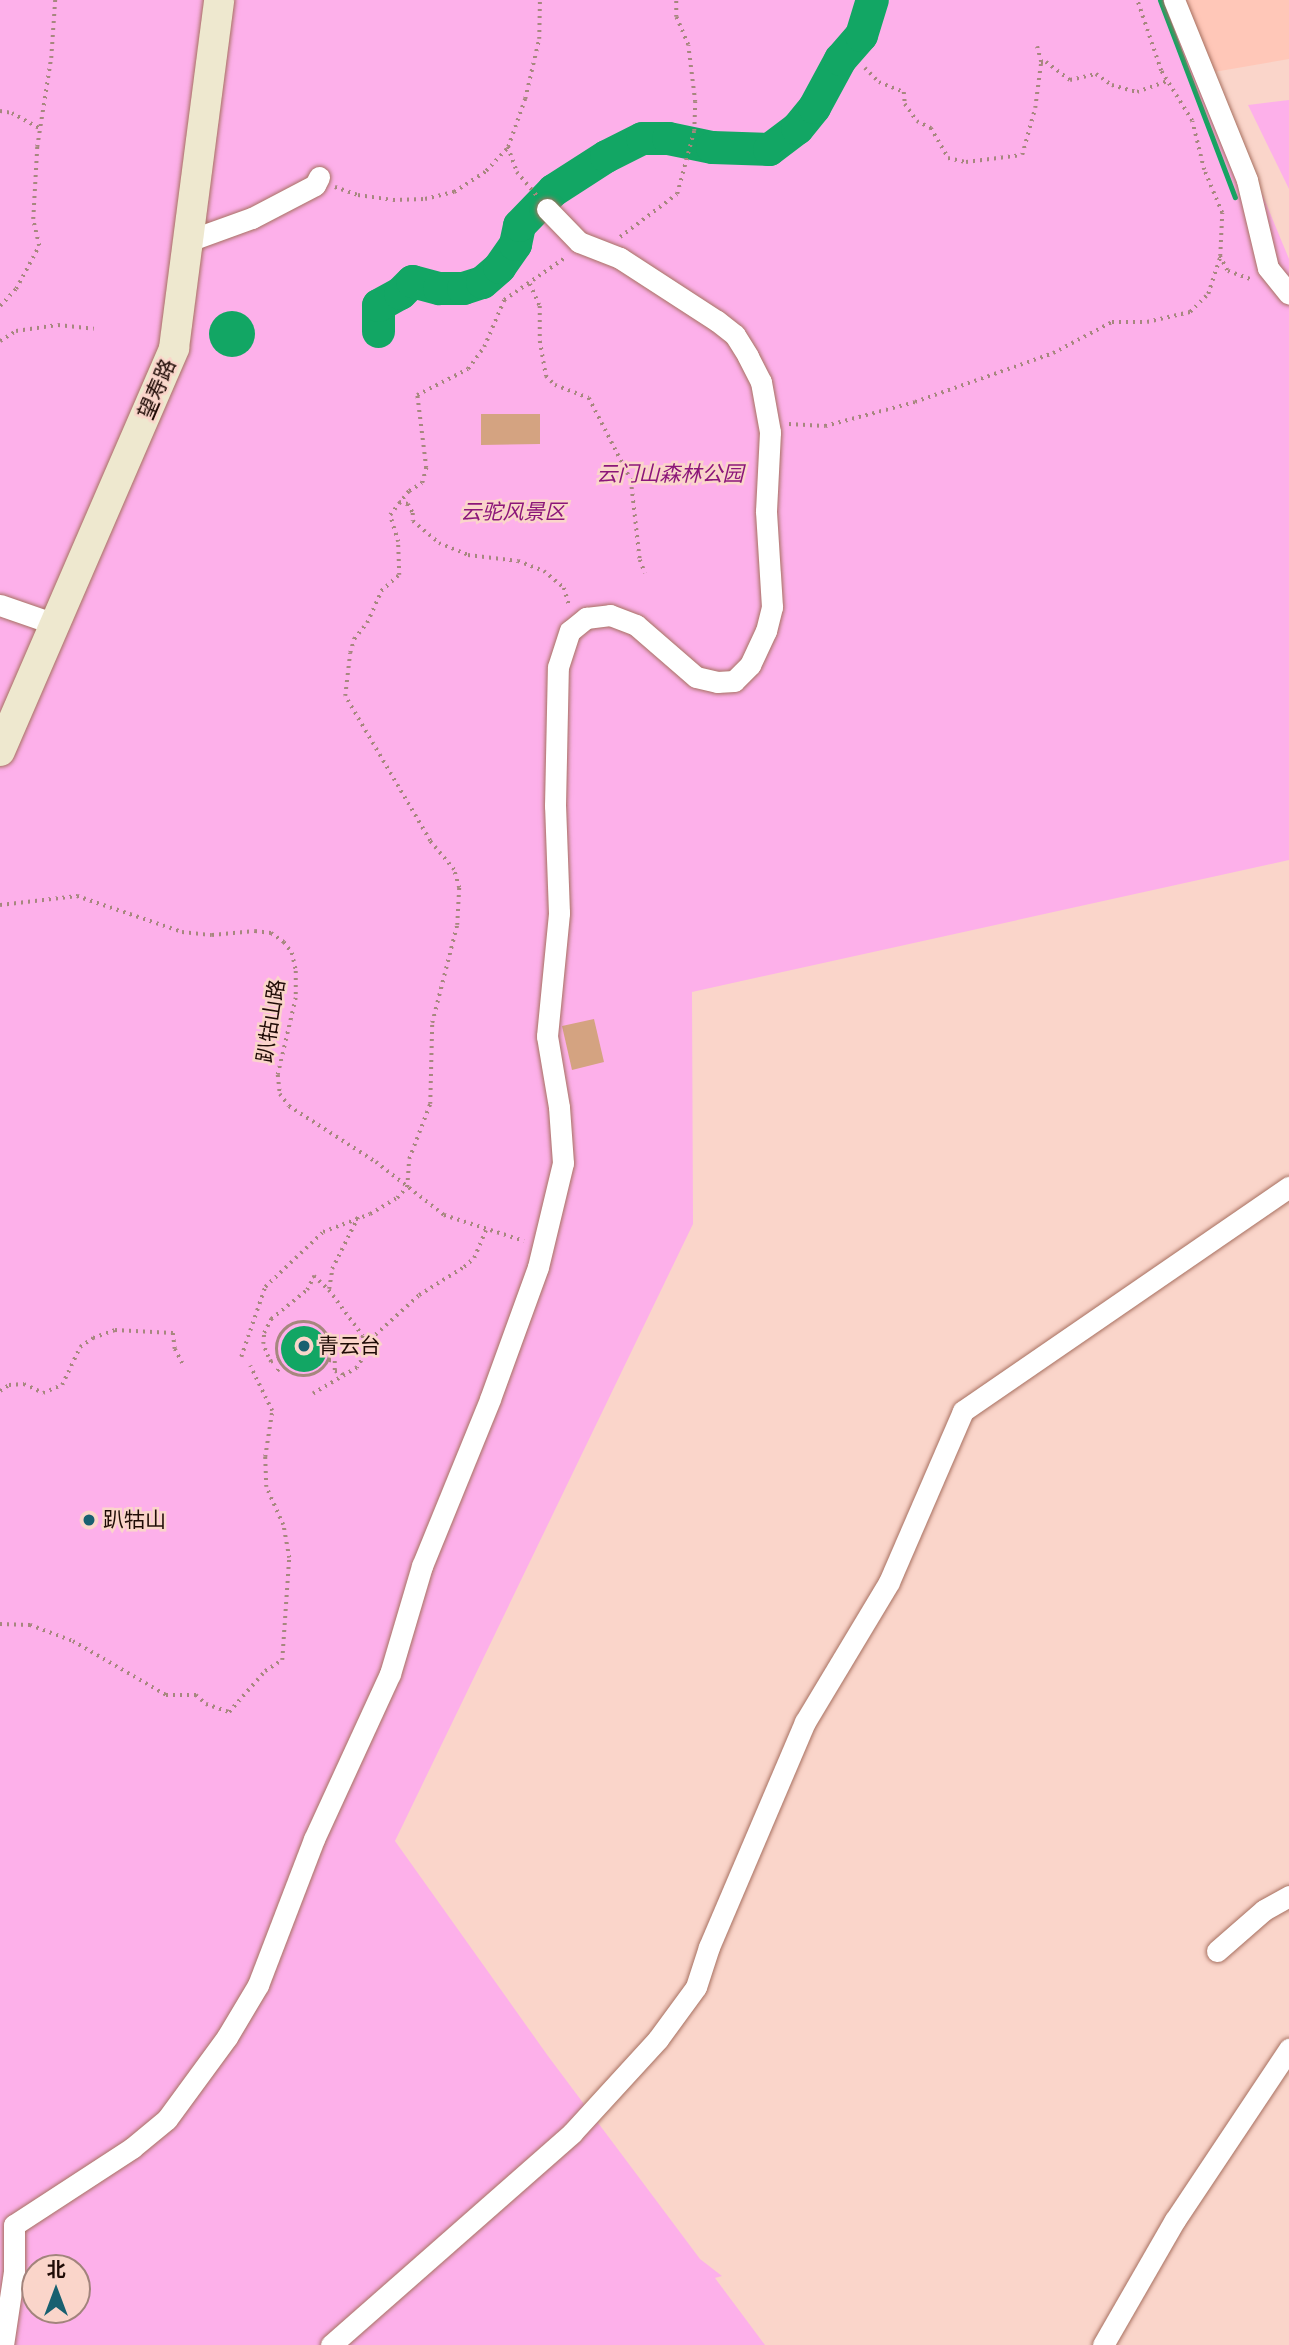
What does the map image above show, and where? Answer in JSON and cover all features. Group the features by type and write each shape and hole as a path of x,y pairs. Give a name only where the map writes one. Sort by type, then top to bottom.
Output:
{"street":[{"name":"望寿路","path":"0,751 174,348 219,0"},
{"path":"1174,0 1247,180 1268,268 1283,287"},
{"path":"188,242 252,218 315,185 319,177"},
{"path":"3,2345 14,2271 14,2225 132,2148 167,2119 228,2036 258,1985 314,1839 390,1674 422,1566 508,1354 543,1246 563,1163 559,1107 547,1036 559,913 555,806 558,667 570,631 586,618 610,615 636,625 696,677 717,682 734,681 750,664 766,631 772,607 766,511 768,413 761,382 734,335 665,285 612,255 579,242 547,209"},
{"path":"0,605 55,624"},
{"path":"331,2345 572,2133 658,2039 696,1987 709,1947 805,1722 889,1582 963,1411 1289,1187"},
{"path":"1217,1951 1264,1910 1289,1896"},
{"path":"1103,2345 1175,2220 1289,2049"}],"path":[{"path":"0,306 16,289 39,246 33,219 39,128 51,58 55,0"},
{"path":"319,177 338,189 358,195 393,200 425,199 453,192 486,171 508,147 525,99 539,39 540,0"},
{"path":"612,255 618,239 677,194 694,131 695,102 688,45 676,17 676,0"},
{"path":"768,413 792,426 825,426 962,386 1053,353 1112,322 1147,322 1190,312 1208,294 1220,256 1222,213 1204,170 1192,121 1167,81 1137,0"},
{"path":"865,68 879,82 904,92 905,104 917,121 931,128 948,158 966,162 1022,155 1035,108 1041,62 1037,47"},
{"path":"1041,62 1046,62 1070,80 1096,74 1112,85 1137,92 1167,81"},
{"path":"0,111 12,113 39,128"},
{"path":"508,147 517,172 534,192"},
{"path":"241,1357 265,1287 323,1232 397,1198 407,1187 409,1159 430,1104 432,1023 457,925 459,888 454,870 430,841 345,696 354,639 367,623 381,592 399,575 398,542 390,515 399,502 422,483 426,468 417,395 468,369 484,347 504,300 564,260 579,242"},
{"path":"1220,256 1228,271 1241,278 1283,287"},
{"path":"530,284 540,306 540,341 546,376 555,384 589,398 631,480 640,560 645,573"},
{"path":"0,341 16,331 58,325 94,329"},
{"path":"399,502 408,504 413,513 413,522 439,543 468,555 518,561 544,571 564,588 569,604"},
{"name":"趴牯山路","path":"0,905 76,896 181,932 212,935 255,931 271,933 284,942 292,953 296,998 278,1075 280,1094 289,1106 312,1124 345,1141 444,1215 543,1246"},
{"path":"329,1290 332,1269 358,1217"},
{"path":"365,1343 419,1295 464,1268 474,1258 486,1230"},
{"path":"279,1359 271,1362 263,1344 264,1333 271,1319 307,1290 314,1276 329,1290 365,1343 365,1355 357,1368 313,1394"},
{"path":"307,1323 326,1334 331,1348 328,1360 318,1372 305,1376 292,1373 279,1359 278,1346 282,1334 292,1325 307,1323"},
{"path":"0,1391 9,1385 24,1384 43,1393 62,1385 80,1347 93,1338 115,1330 173,1333 175,1349 183,1364"},
{"path":"328,1360 335,1361 335,1371 342,1373 344,1377"},
{"path":"276,1371 282,1365"},
{"path":"0,1624 30,1625 73,1641 166,1695 196,1695 206,1704 229,1712 265,1671 282,1660 289,1558 283,1525 266,1487 265,1457 272,1410 250,1366"}],"shaded area":[{"path":"1182,0 1289,0 1289,59 1214,72"},
{"path":"232,311 249,317 255,334 249,351 232,357 215,351 209,334 215,317"},
{"name":"青云台","path":"304,1326 320,1333 327,1349 320,1365 304,1372 288,1365 281,1349 288,1333"}],"green space":[{"name":"云门山森林公园","path":"0,0 1182,0 1289,259 1289,860 692,992 693,1224 395,1841 548,2056 700,2259 722,2276 715,2278 765,2345 0,2345"},
{"path":"1289,100 1289,189 1248,105"}],"building":[{"path":"481,414 540,414 540,444 481,445"},
{"path":"594,1019 604,1062 572,1070 562,1026"}],"waterway":[{"path":"378,331 378,305 400,293 412,281 439,288 463,288 482,282 499,267 515,244 519,225 553,190 606,156 642,138 668,138 712,147 769,149 797,128 814,107 840,59 861,35 872,0"},
{"path":"1160,0 1235,197"}],"place":[{"name":"青云台","path":"304,1346"},
{"name":"趴牯山","path":"89,1520"}],"park label":[{"name":"云驼风景区","path":"513,512"}]}
